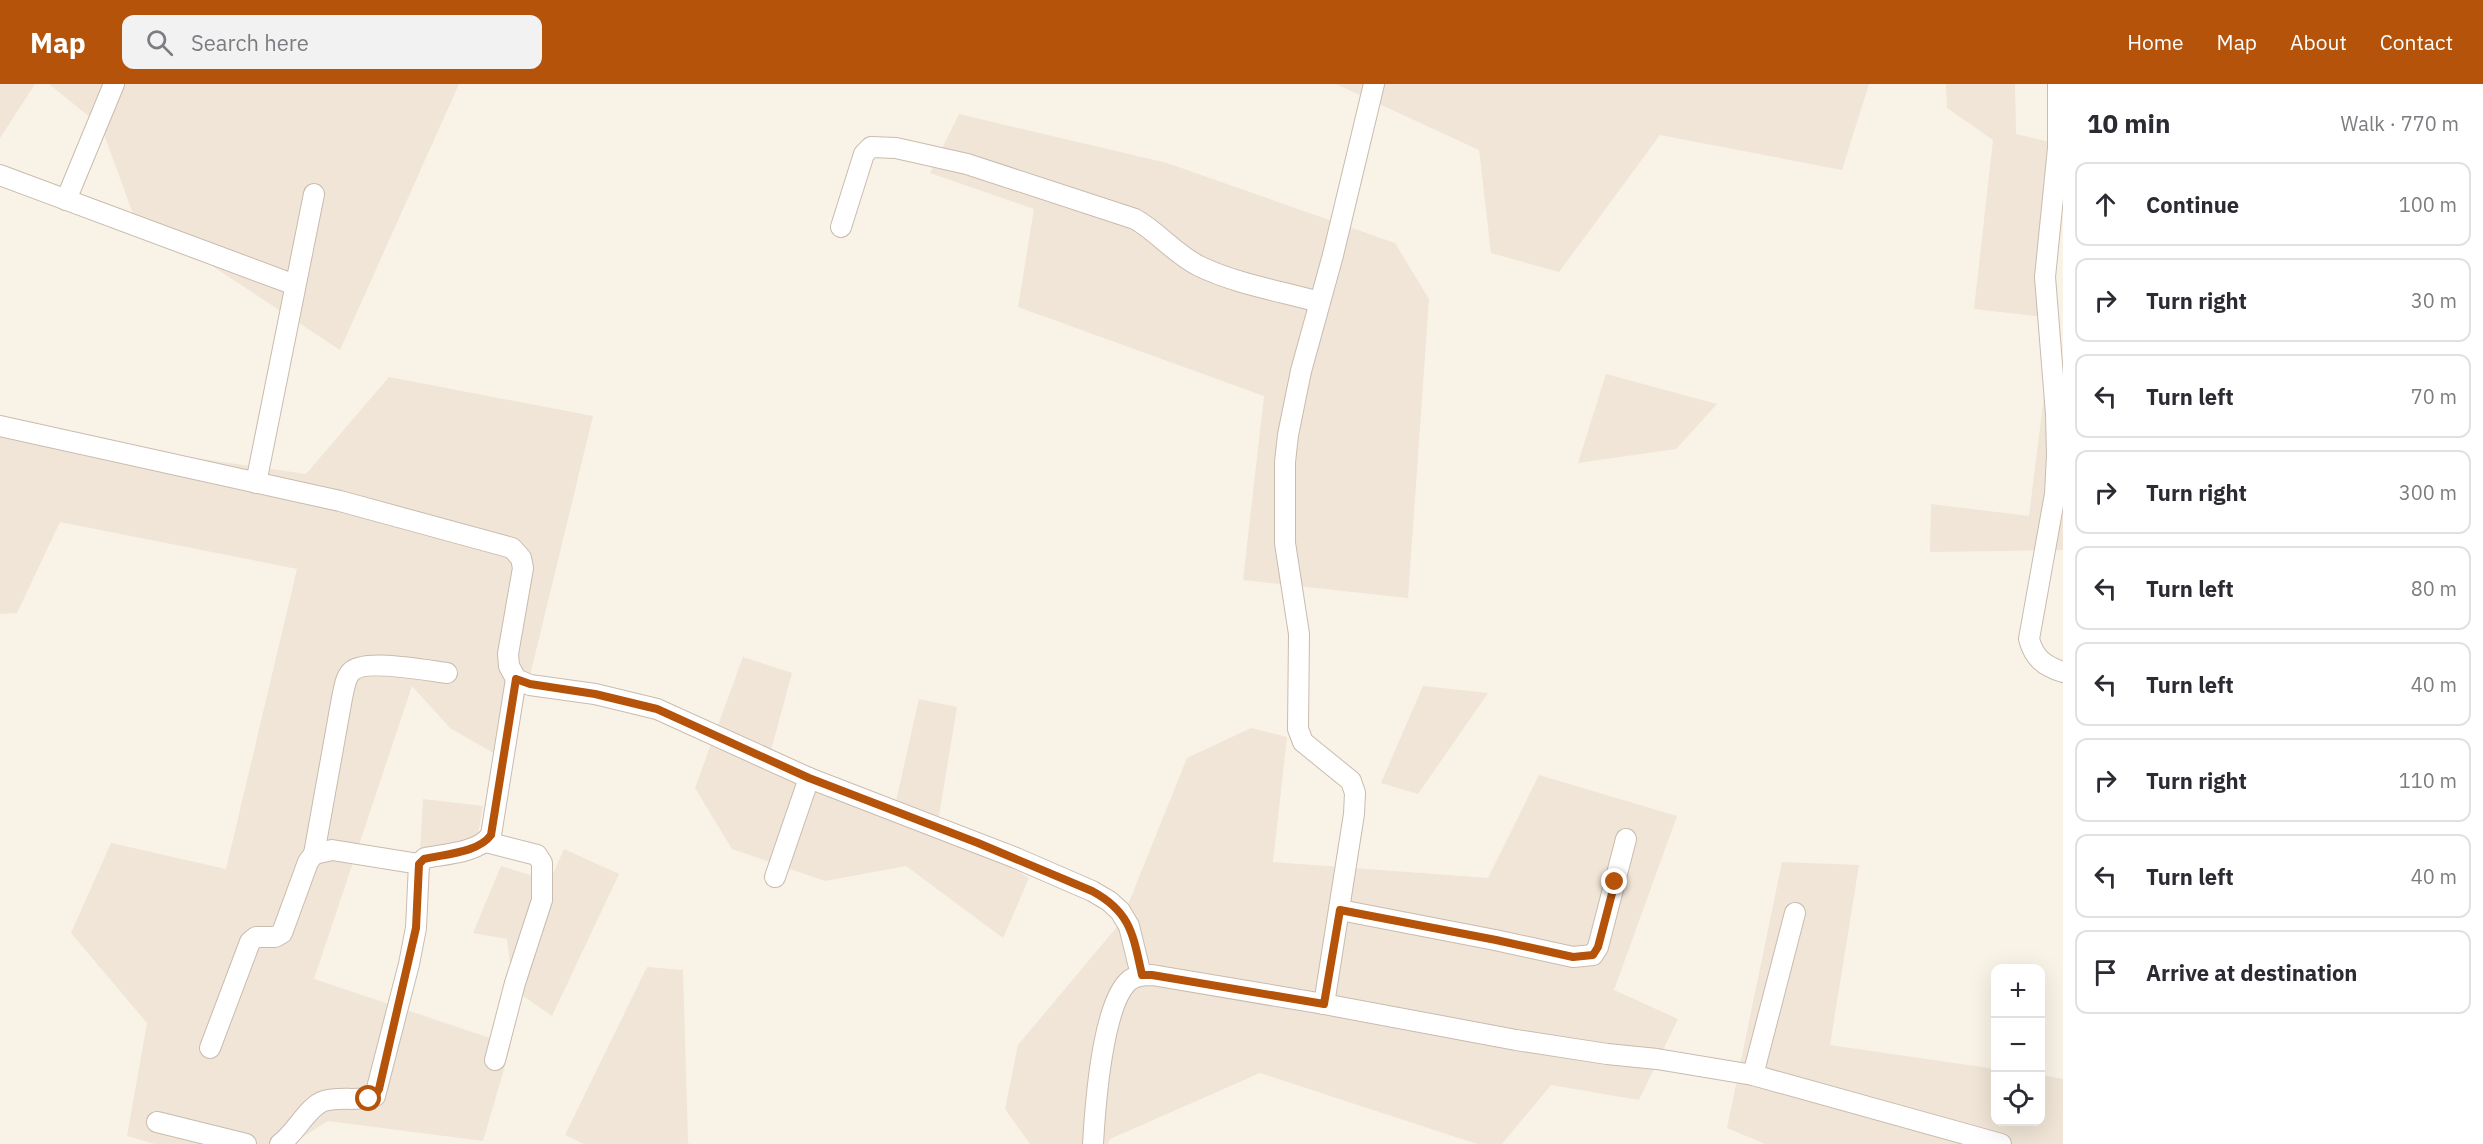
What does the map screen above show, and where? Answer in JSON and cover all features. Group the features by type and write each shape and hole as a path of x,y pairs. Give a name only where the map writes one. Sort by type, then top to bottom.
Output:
{"street":[{"path":"66,200 114,84"},
{"path":"1324,1004 1340,910 1355,793 1351,781 1303,742 1298,729 1299,634 1285,543 1285,462 1301,371 1374,84"},
{"path":"2057,84 2058,148 2045,277 2058,379 2055,494 2029,639 2037,659 2050,668 2063,672"},
{"path":"841,227 864,154 871,147 896,147 985,170 1135,219 1171,248 1200,266 1319,303"},
{"path":"0,175 295,285"},
{"path":"256,483 314,194"},
{"path":"0,426 340,501 512,548 521,558 523,568 508,654 509,666 516,679 494,827 486,842 478,846 424,859 419,864 416,928 375,1096 369,1099 330,1100 319,1103 280,1144"},
{"path":"210,1048 250,942 256,937 275,937 282,933 308,862 314,854 342,698 351,671 361,666 374,666 447,673"},
{"path":"516,679 530,684 622,699 657,709 809,778 1005,854 1110,901 1120,911 1129,926 1142,975"},
{"path":"776,877 809,778"},
{"path":"1340,910 1573,957 1593,955 1598,947 1626,838"},
{"path":"486,842 537,855 542,863 543,874 540,911 515,983 495,1060"},
{"path":"314,854 332,850 419,864"},
{"path":"1753,1075 1795,913"},
{"path":"1093,1144 1098,1077 1115,1003 1131,979 1142,975 1324,1004 1548,1046 1657,1059 1753,1075 1825,1093 2001,1144"},
{"path":"157,1122 246,1144"}],"shaded area":[{"path":"0,84 35,84 0,138"},
{"path":"49,84 459,84 340,350 133,214 101,126"},
{"path":"1336,84 1869,84 1842,170 1660,135 1559,272 1491,253 1479,150"},
{"path":"1946,84 2015,84 2016,134 2063,145 2053,318 1974,309 1993,140 1947,108"},
{"path":"959,114 1167,163 1395,243 1429,299 1408,598 1243,580 1264,396 1018,307 1034,209 930,173"},
{"path":"2063,363 2063,550 1930,552 1931,504 2029,516 2048,364"},
{"path":"1606,374 1717,404 1676,449 1578,463"},
{"path":"389,377 593,416 509,762 450,728 412,686 314,979 511,1045 483,1141 328,1121 292,1144 155,1144 127,1136 147,1023 71,933 111,843 226,869 297,569 60,522 17,613 0,614 0,430 306,474"},
{"path":"743,657 792,673 767,765 896,801 919,699 957,707 938,822 1029,878 1003,938 906,866 825,881 732,849 695,788"},
{"path":"1423,686 1488,693 1418,794 1381,783"},
{"path":"1251,728 1287,737 1273,862 1488,878 1539,775 1677,816 1614,990 1678,1019 1639,1100 1551,1085 1502,1144 1477,1144 1260,1073 1110,1139 1108,1144 1030,1144 1005,1109 1018,1045 1121,922 1187,758"},
{"path":"423,799 483,806 476,846 420,852"},
{"path":"564,849 619,874 552,1016 513,989 507,939 473,933 501,866 550,881"},
{"path":"1782,862 1859,865 1830,1045 1991,1068 1991,1126 2045,1126 2045,1076 2063,1079 2063,1144 1765,1144 1727,1128"},
{"path":"647,967 683,970 688,1143 690,1144 584,1144 565,1135"}],"route":[{"path":"369,1099 375,1096 379,1089 409,964 416,928 419,864 424,859 478,846 486,842 491,835 516,679 530,684 622,699 657,709 809,778 939,827 1092,891 1110,901 1120,911 1129,926 1142,975 1324,1004 1340,910 1573,957 1583,957 1593,955 1598,947 1615,882"}]}
